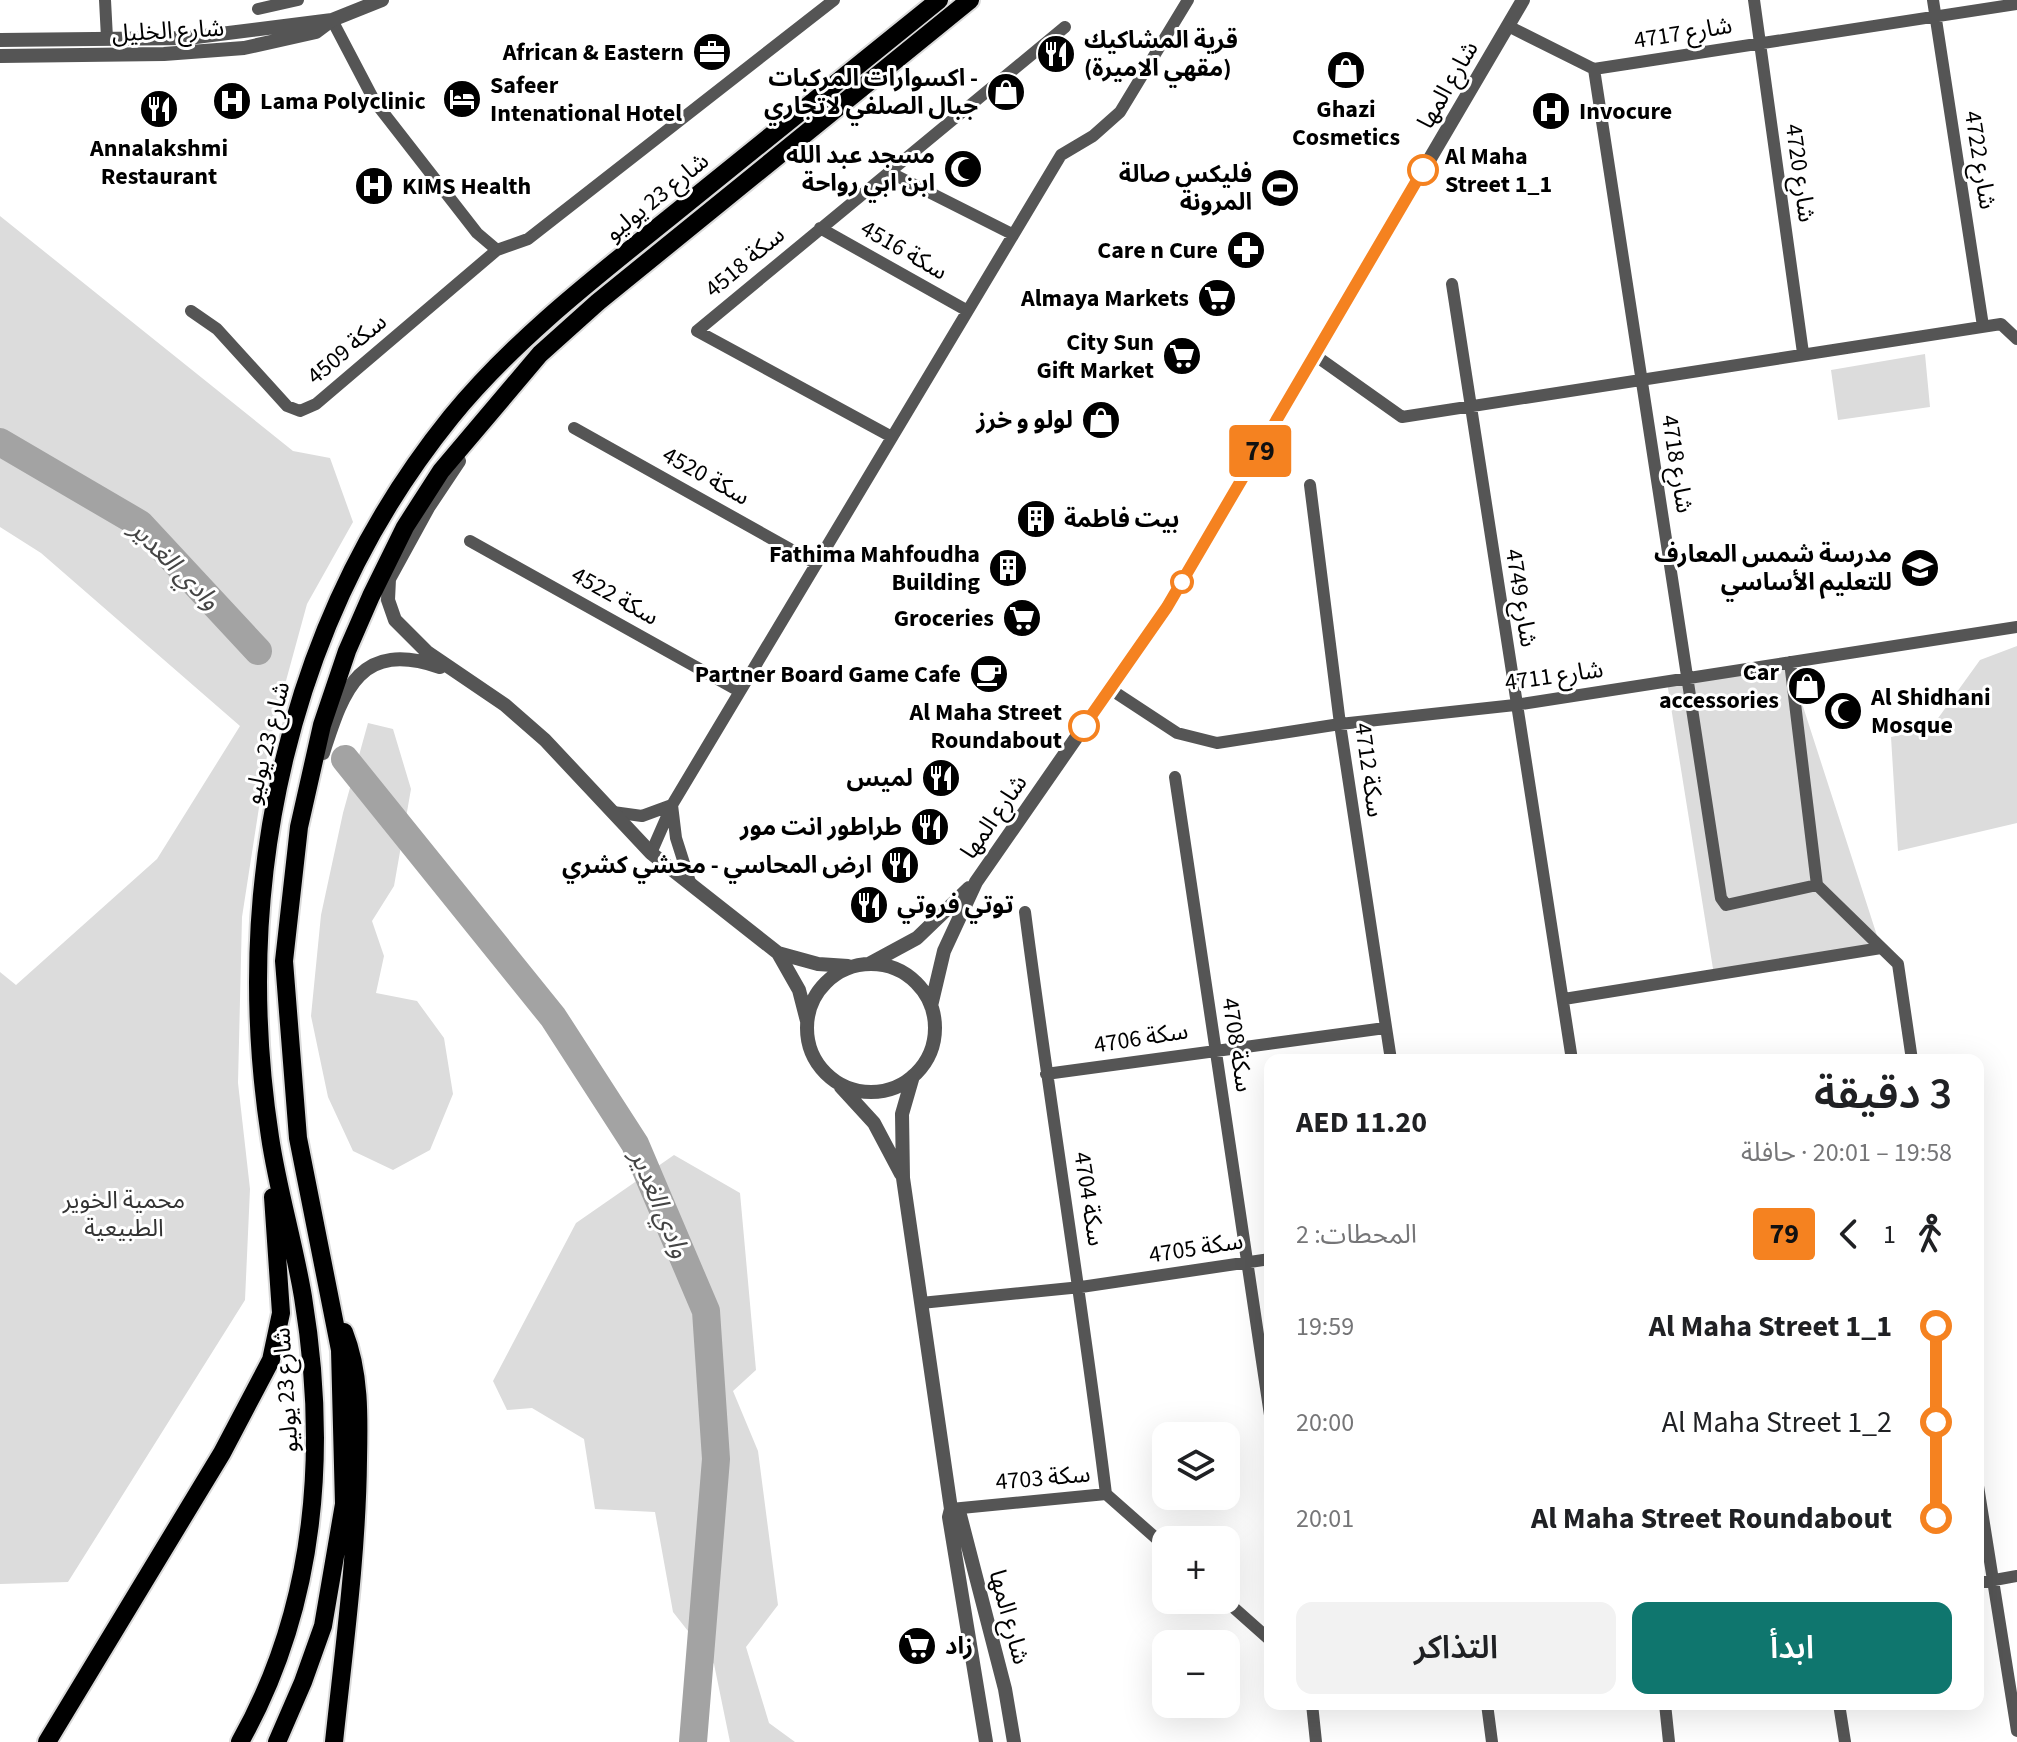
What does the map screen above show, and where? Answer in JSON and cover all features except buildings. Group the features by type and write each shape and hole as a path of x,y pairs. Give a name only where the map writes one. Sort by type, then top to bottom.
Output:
{"main road":[{"name":"شارع 23 يوليو","path":"240,1742 274,1673 306,1565 317,1435 314,1370 302,1292 270,1138 257,1002 256,942 283,755 312,664 337,600 374,526 453,415 533,334 586,285 939,0"},
{"name":"شارع 23 يوليو","path":"277,1742 323,1626 337,1559 344,1504 345,1445 340,1350 298,1138 284,961 299,827 322,725 347,651 405,527 441,471 540,354 598,302 970,0"},
{"path":"47,1742 222,1453 271,1360 281,1313 281,1285 270,1138"},
{"path":"334,1311 354,1356 359,1423 357,1519 334,1742"}],"street":[{"path":"105,0 107,38"},
{"path":"258,9 298,0"},
{"name":"شارع الخليل","path":"0,40 231,34 332,20 382,0"},
{"name":"سكة 4509","path":"191,311 217,329 287,406 300,411 316,404 497,250 528,239 834,0"},
{"path":"651,853 672,805 890,436 1061,155 1093,136 1120,112 1188,0"},
{"name":"شارع المها","path":"931,1006 944,951 976,882 1167,607 1523,0"},
{"name":"4720 شارع","path":"1754,0 1803,353"},
{"name":"شارع 4722","path":"1933,0 1983,326"},
{"name":"4717 شارع","path":"1594,69 2017,4"},
{"path":"332,20 375,102 477,233 497,250"},
{"name":"شارع الخليل","path":"0,56 205,53 278,42 316,32 332,20"},
{"path":"1508,26 1594,69"},
{"name":"سكة 4518","path":"890,436 697,331 1065,27"},
{"name":"4718 شارع","path":"1594,69 1721,898 1726,905 1817,885"},
{"path":"891,173 1012,234"},
{"name":"سكة 4516","path":"820,228 966,310"},
{"name":"4749 شارع","path":"1452,284 1571,1054"},
{"path":"1316,356 1402,417 1983,326 2001,324 2017,339"},
{"path":"487,414 429,506 389,579 388,600 395,620 427,652 505,705 545,740 651,853 778,953 799,990 813,1057 838,1084 857,1091 877,1092 896,1087 913,1076 931,1051 934,1021 931,1006 918,986 900,971 869,964 818,964 778,953"},
{"name":"سكة 4520","path":"574,428 815,563"},
{"name":"سكة 4712","path":"1310,485 1340,724 1390,1054"},
{"name":"سكة 4522","path":"470,541 739,691"},
{"name":"4711 شارع","path":"1110,689 1177,733 1217,743 1340,724 1515,705 2017,627"},
{"path":"299,827 338,705 358,676 375,662 394,657 419,660 456,672"},
{"path":"1790,662 1817,885 1898,964 1911,1054"},
{"name":"سكة 4708","path":"1175,777 1264,1371"},
{"path":"610,811 627,817 642,816 672,805"},
{"path":"672,805 676,838 690,882"},
{"name":"شارع المها","path":"869,964 917,938 976,882"},
{"name":"سكة 4704","path":"1025,912 1046,1074 1081,1287 1106,1494"},
{"path":"1564,999 1881,948"},
{"path":"807,1021 811,1003 822,987 853,966"},
{"name":"4706 سكة","path":"1046,1074 1385,1028"},
{"name":"شارع المها","path":"913,1076 902,1114 903,1178 951,1509 949,1517 986,1742"},
{"name":"شارع المها","path":"838,1084 874,1123 903,1178"},
{"name":"4705 سكة","path":"921,1303 1081,1287 1264,1260"},
{"name":"4703 سكة","path":"951,1509 1106,1494 1152,1535"},
{"name":"شارع المها","path":"951,1509 960,1515 1005,1689 1014,1742"},
{"path":"1984,1524 2017,1731"},
{"path":"1984,1582 2017,1576"},
{"path":"1240,1613 1264,1635"},
{"path":"1313,1710 1316,1742"},
{"path":"1488,1710 1492,1742"},
{"path":"1666,1710 1669,1742"},
{"path":"1840,1710 1845,1742"}],"green space":[{"name":"محمية الخوير الطبيعية","path":"0,216 293,451 330,458 353,522 307,604 269,743 242,917 238,1083 250,1189 245,1300 68,1582 0,1584 0,972 16,985 157,859 240,726 41,553 0,527"},
{"path":"1925,354 1930,407 1838,420 1831,370"},
{"path":"2017,646 2017,823 1898,851 1891,737 1931,728 1980,660"},
{"path":"1788,660 1881,948 1714,975 1667,682"},
{"path":"368,723 393,729 411,789 394,886 372,921 384,956 376,993 417,1001 444,1038 453,1094 430,1150 393,1170 353,1151 328,1097 311,1016 321,915 343,813"},
{"path":"674,1155 740,1193 756,1370 733,1391 758,1451 778,1605 746,1647 769,1723 795,1742 730,1742 714,1664 673,1612 655,1512 595,1509 584,1439 532,1408 507,1410 493,1381 576,1223"}],"waterway":[{"name":"وادي الغدير","path":"0,442 140,524 258,651"},
{"name":"وادي الغدير","path":"345,759 553,1017 635,1144 706,1311 716,1459 693,1742"}],"bus line":[{"name":"79","path":"1084,726 1167,607 1423,170"}],"place":[{"name":"African & Eastern","path":"712,52"},
{"name":"قرية المشاكيك (مقهي الاميرة)","path":"1056,54"},
{"name":"Ghazi Cosmetics","path":"1346,70"},
{"name":"اكسوارات المركبات - جبال الصلفي لاتجاري","path":"1006,92"},
{"name":"Safeer Intenational Hotel","path":"462,99"},
{"name":"Lama Polyclinic","path":"232,101"},
{"name":"Annalakshmi Restaurant","path":"159,109"},
{"name":"Invocure","path":"1551,111"},
{"name":"مسجد عبد الله ابن ابي رواحة","path":"963,169"},
{"name":"Al Maha Street 1_1","path":"1423,170"},
{"name":"KIMS Health","path":"374,186"},
{"name":"فليكس صالة المرونة","path":"1280,188"},
{"name":"Care n Cure","path":"1246,250"},
{"name":"Almaya Markets","path":"1217,298"},
{"name":"City Sun Gift Market","path":"1182,356"},
{"name":"لولو و خرز","path":"1101,420"},
{"name":"بيت فاطمة","path":"1036,519"},
{"name":"Fathima Mahfoudha Building","path":"1008,568"},
{"name":"مدرسة شمس المعارف للتعليم الأساسي","path":"1920,568"},
{"name":"Groceries","path":"1022,618"},
{"name":"Partner Board Game Cafe","path":"989,674"},
{"name":"Car accessories","path":"1807,686"},
{"name":"Al Shidhani Mosque","path":"1843,711"},
{"name":"Al Maha Street Roundabout","path":"1084,726"},
{"name":"لميس","path":"941,778"},
{"name":"طراطور انت مور","path":"930,827"},
{"name":"ارض المحاسي - محشي كشري","path":"900,865"},
{"name":"توتي فروتي","path":"869,905"},
{"name":"زاد","path":"917,1646"}]}
